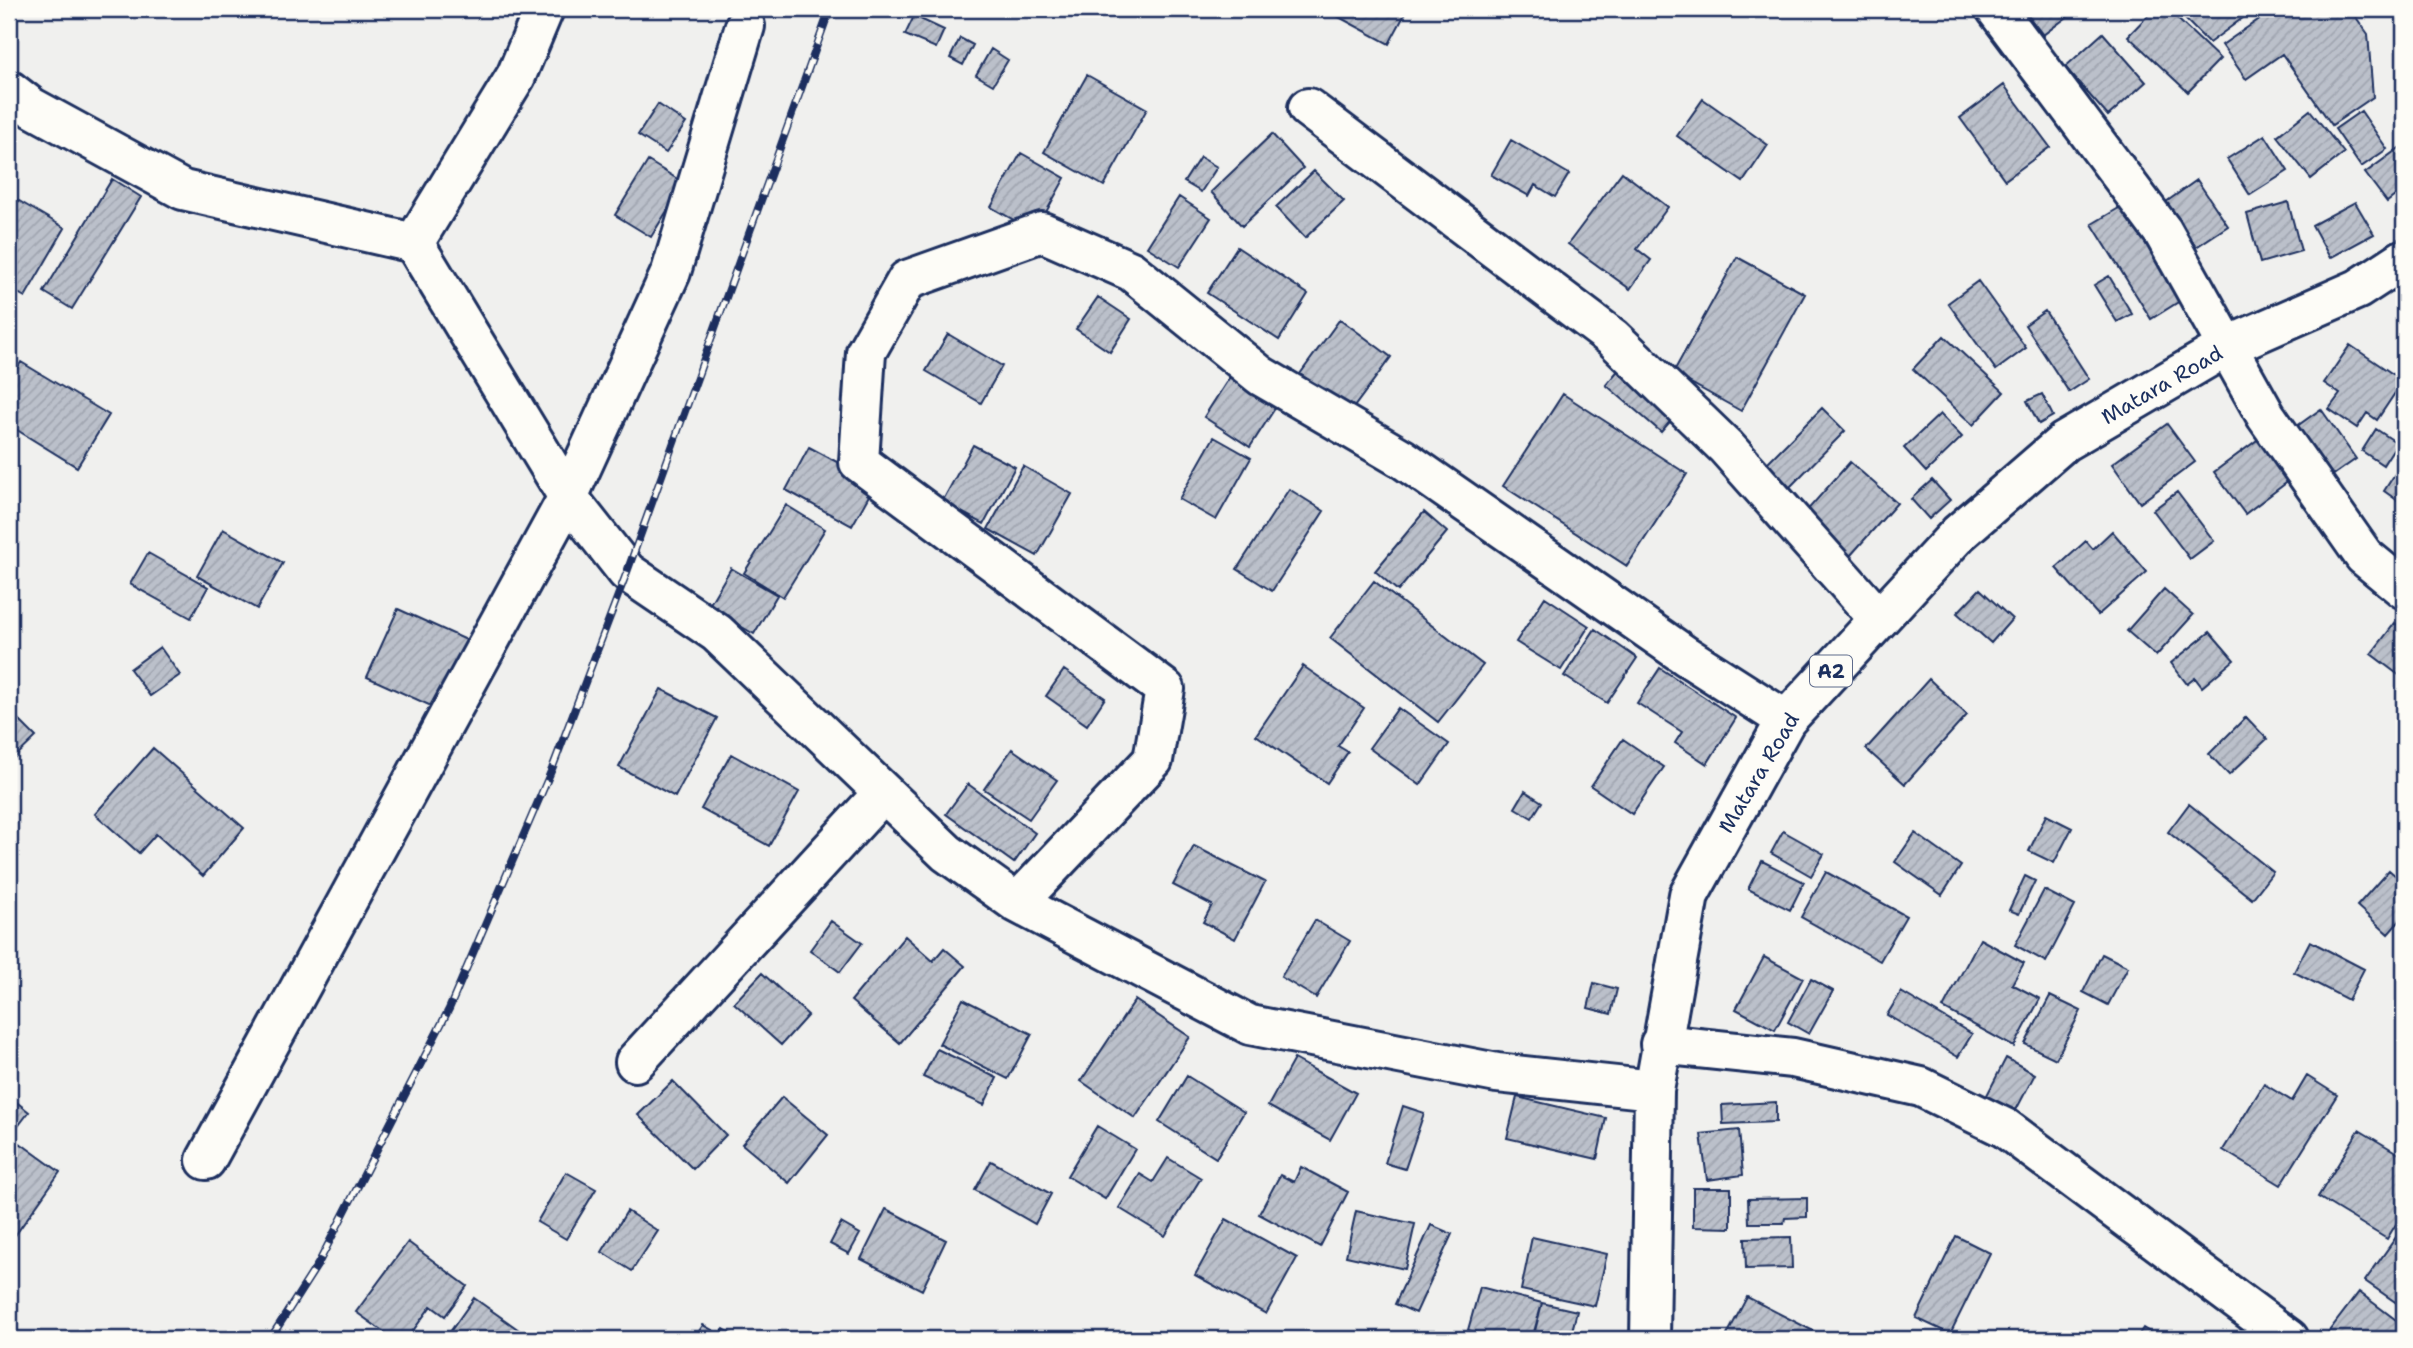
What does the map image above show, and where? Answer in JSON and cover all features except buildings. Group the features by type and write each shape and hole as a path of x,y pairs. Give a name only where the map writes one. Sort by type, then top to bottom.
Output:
{"main road":[{"path":"414,243 516,76 544,9"},
{"path":"1996,9 2164,232 2266,416 2364,556 2404,589"},
{"path":"206,1160 568,497 671,272 746,26"},
{"path":"9,90 31,107 183,190 414,243 568,497 627,572 717,633 947,853 1017,903 1250,1025 1497,1073 1654,1090"},
{"path":"1308,108 1613,338 1726,447 1880,619"},
{"path":"1017,903 1153,760 1165,689 859,462 866,352 907,280 1042,232 1131,271 1261,376 1403,459 1686,656 1786,720"},
{"name":"Matara Road","path":"1650,1339 1654,1090 1660,1044 1689,895 1786,720 1959,533 2064,442 2228,346 2358,289 2404,259"},
{"path":"635,1062 883,793"},
{"path":"1660,1044 1793,1058 1921,1087 2005,1128 2289,1339"}],"railway":[{"path":"270,1339 318,1264 449,1009 552,769 627,572 830,9"}]}
